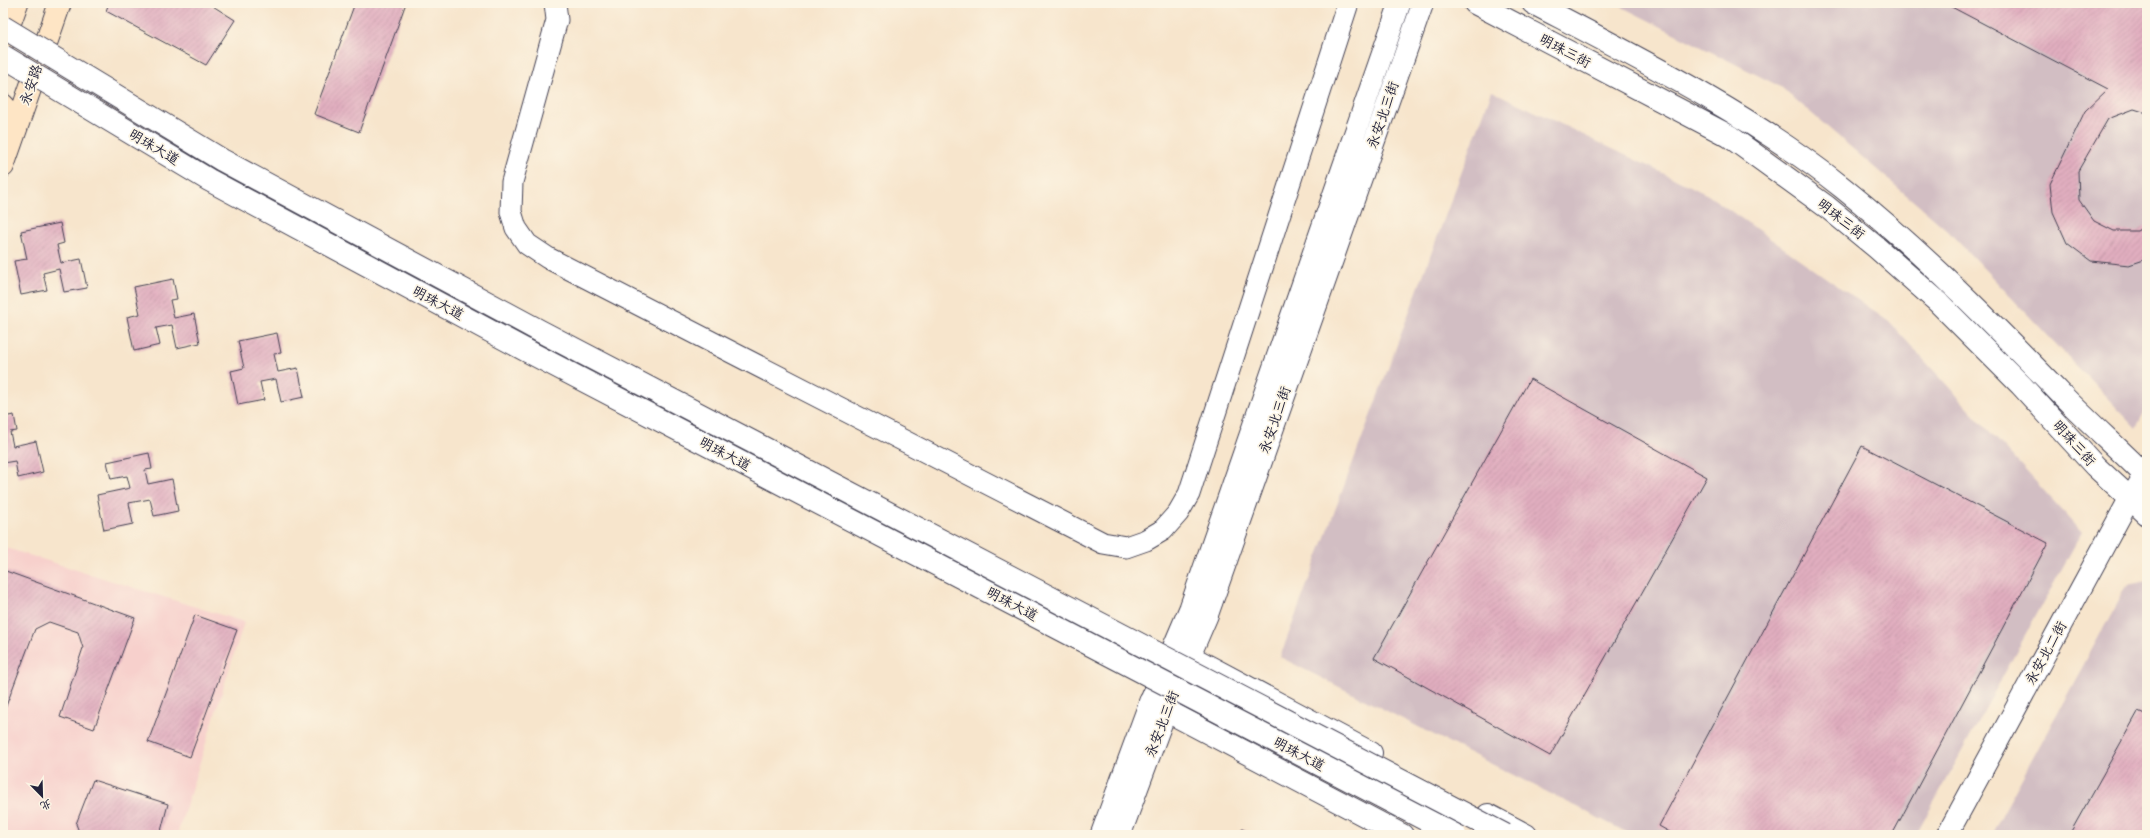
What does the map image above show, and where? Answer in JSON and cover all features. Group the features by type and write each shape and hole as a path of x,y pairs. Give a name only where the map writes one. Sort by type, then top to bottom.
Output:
{"main road":[{"path":"3,42 17,3"},
{"name":"永安路","path":"3,166 10,120 60,3"},
{"path":"3,105 10,120"}],"street":[{"path":"555,3 557,20 512,182 511,212 516,228 527,244 555,262 1103,543 1126,547 1146,540 1163,530 1178,514 1189,494 1348,3"},
{"name":"永安北三街","path":"1120,835 1158,706 1164,667 1190,608 1400,3"},
{"name":"永安北三街","path":"1101,835 1158,706 1189,656 1206,616 1423,3"},
{"name":"明珠三街","path":"1475,3 1729,136 1827,207 1877,248 1938,302 2021,385 2095,466 2147,514"},
{"name":"明珠三街","path":"1533,3 1659,70 1733,113 1792,151 1842,187 1971,302 2117,450 2146,475"},
{"name":"明珠大道","path":"3,27 222,160 561,342 1505,835"},
{"name":"明珠大道","path":"3,56 209,180 522,348 1455,835"},
{"name":"永安北二街","path":"1947,835 2130,498 2146,475"},
{"path":"1164,667 1189,656 1526,835"},
{"name":"明珠大道","path":"1158,706 1402,835"}],"shaded area":[{"path":"1614,3 2147,3 2147,407 2136,428 1947,230 1781,87"},
{"path":"1492,91 1708,195 1889,322 2082,532 1916,835 1632,835 1280,657"},
{"path":"3,547 244,622 177,835 3,835"},
{"path":"2147,581 2147,835 1991,835 2127,585"}],"building":[{"path":"109,3 208,3 235,20 206,65 106,11"},
{"path":"355,3 406,3 359,132 314,114"},
{"path":"1944,3 2147,3 2147,113 2134,109 2108,119 2078,171 2079,200 2094,221 2114,231 2137,231 2147,225 2147,259 2129,265 2091,261 2067,243 2053,212 2050,184 2085,111 2108,89"},
{"path":"60,223 64,243 57,245 61,263 81,259 87,288 64,292 59,269 43,273 47,290 21,295 14,261 27,259 21,231"},
{"path":"173,279 177,299 170,300 174,318 194,314 200,343 177,348 172,325 156,328 160,345 134,351 127,317 140,314 134,287"},
{"path":"277,333 281,353 274,354 278,372 298,368 304,397 281,402 276,379 260,382 264,400 238,405 231,371 244,368 238,341"},
{"path":"1530,379 1707,477 1550,756 1374,658"},
{"path":"14,415 17,431 10,432 13,446 36,441 43,472 18,478 15,461 3,463 3,417"},
{"path":"1862,446 2048,543 1892,835 1675,835 1659,826"},
{"path":"149,453 152,469 145,470 148,484 172,479 178,511 154,516 150,499 129,503 133,524 104,530 97,495 130,488 127,476 111,479 107,462"},
{"path":"3,570 135,618 94,729 60,717 83,648 78,632 49,622 35,629 3,714"},
{"path":"195,615 237,630 190,757 148,742"},
{"path":"2138,712 2147,716 2147,835 2069,835"},
{"path":"93,780 168,804 160,835 76,835 78,829 76,824"},
{"path":"1242,829 1254,835 1240,835"}]}
